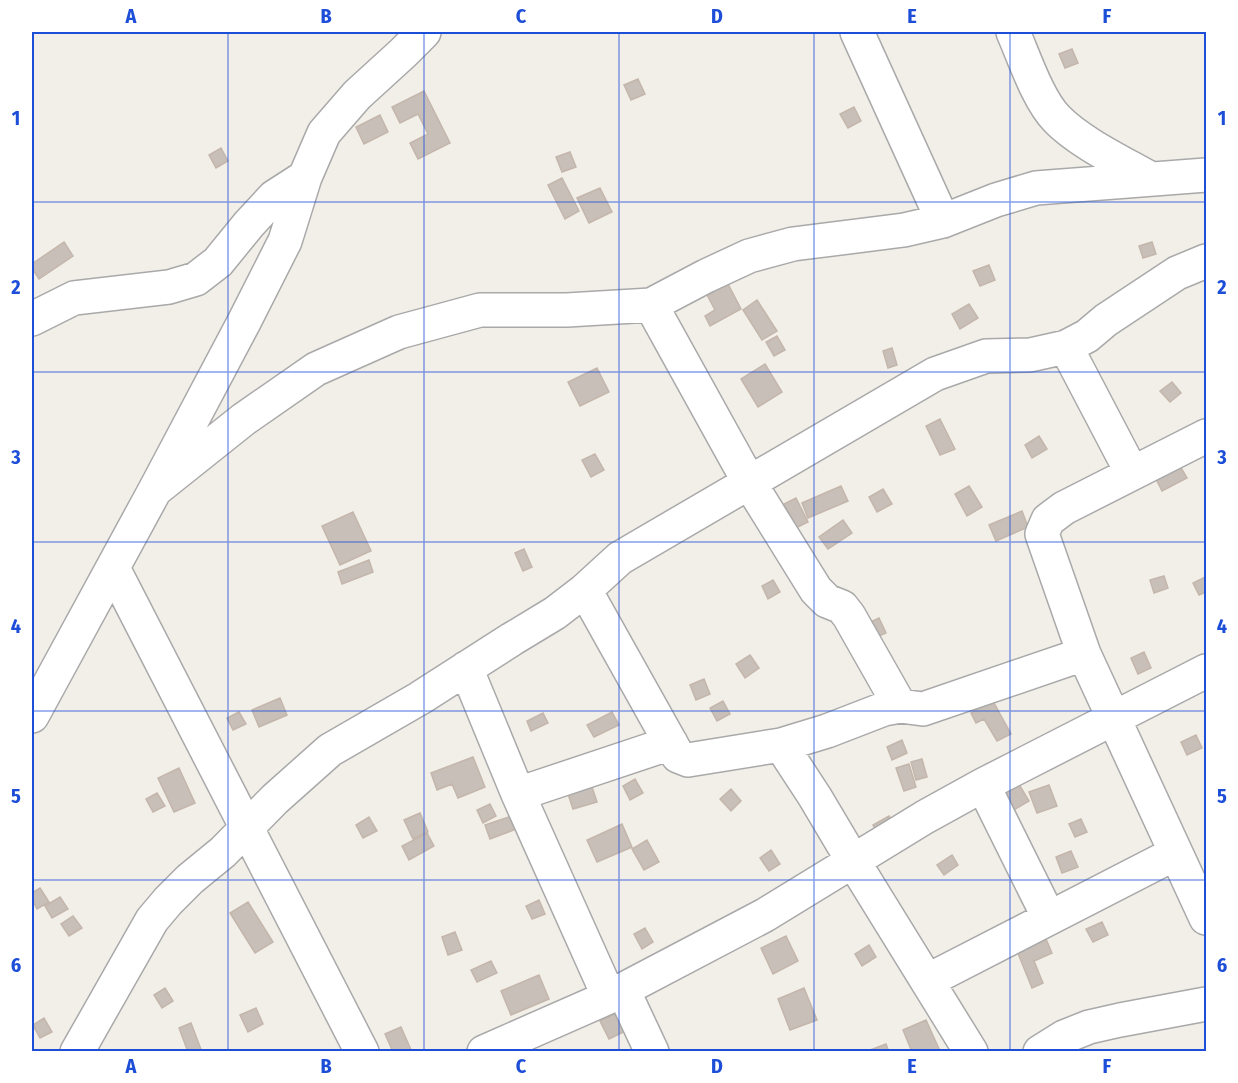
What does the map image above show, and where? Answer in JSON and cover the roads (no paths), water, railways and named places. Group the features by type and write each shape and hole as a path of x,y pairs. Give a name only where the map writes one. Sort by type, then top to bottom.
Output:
{"street":[{"path":"32,716 155,490 285,241 304,177 324,133 357,95 424,32"},
{"path":"858,32 943,221"},
{"path":"1013,32 1042,97 1056,119 1081,139 1151,179"},
{"path":"155,490 244,419 316,369 399,332 480,310 567,310 651,305 749,256 793,244 904,230 943,221 996,200 1036,188 1206,175"},
{"path":"32,319 74,298 169,287 196,279 218,262 274,197 304,177"},
{"path":"77,1052 152,920 190,879 223,852 275,799 330,750 420,698 555,613 585,590 620,558 935,374 986,356 1030,355 1066,347 1087,336 1106,320 1177,273 1206,261"},
{"path":"651,305 749,482 816,590 827,601 842,607 849,616 900,705"},
{"path":"1066,347 1132,473"},
{"path":"1206,436 1064,508 1048,520 1042,534 1084,654 1206,918"},
{"path":"113,568 362,1052"},
{"path":"585,590 678,756 688,760 781,745 827,731 884,708 900,705 923,709 1084,654"},
{"path":"466,668 518,794 616,993 652,1052"},
{"path":"484,1052 616,993 765,915 852,861 983,785 1206,671"},
{"path":"518,794 671,743"},
{"path":"781,745 971,1052"},
{"path":"983,785 1049,918"},
{"path":"927,981 1176,853"},
{"path":"1040,1052 1065,1037 1089,1027 1206,1004"}]}
